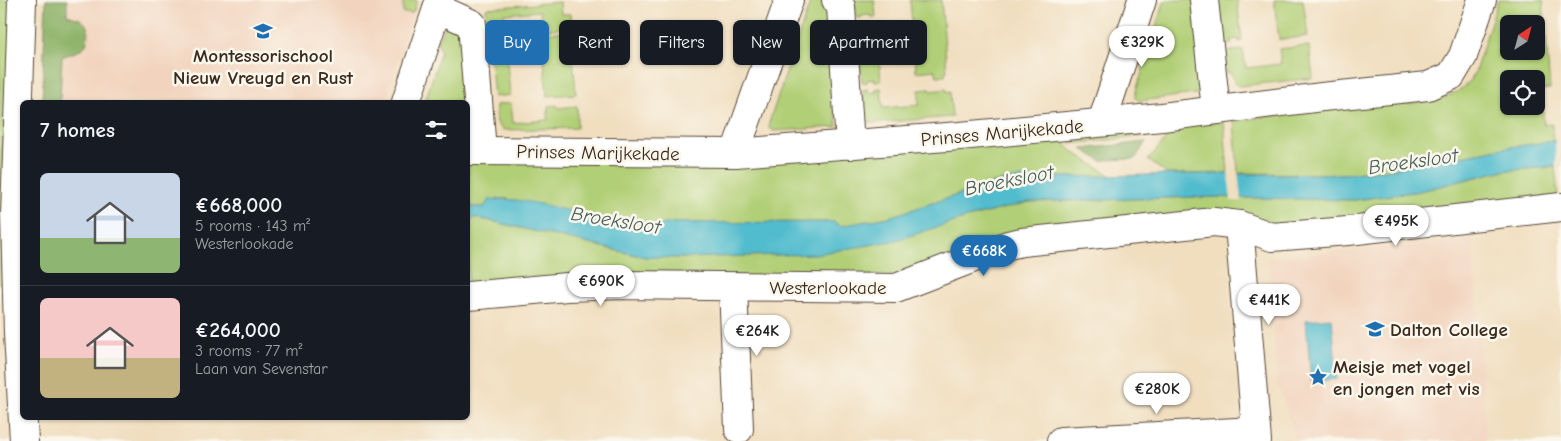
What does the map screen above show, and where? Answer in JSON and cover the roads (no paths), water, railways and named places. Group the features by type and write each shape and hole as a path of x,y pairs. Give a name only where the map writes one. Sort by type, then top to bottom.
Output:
{"street":[{"path":"21,100 22,0"},
{"path":"735,153 789,0"},
{"path":"836,0 841,7 850,145"},
{"path":"1102,122 1142,0"},
{"path":"1204,0 1216,110"},
{"name":"Prinses Marijkekade","path":"475,151 735,153 850,145 1162,117 1428,86 1451,76 1463,56 1482,0"},
{"path":"407,100 438,4 472,24 475,151"},
{"path":"20,143 14,329 20,396"},
{"name":"Westerlookade","path":"470,296 567,287 621,285 896,288 1015,243 1214,222 1239,225 1272,238 1561,207"},
{"path":"1061,441 1256,436 1239,225"},
{"path":"733,286 739,429"},
{"path":"22,420 24,441"}],"water":[{"name":"Broeksloot","path":"1561,140 1561,166 1500,171 1420,191 1355,200 1199,197 1029,202 967,218 893,241 816,254 682,258 645,257 478,218 472,218 470,222 470,202 472,207 484,207 489,200 500,199 531,202 659,231 661,225 671,223 835,222 840,226 889,217 1001,181 1020,178 1189,174 1344,174 1392,169 1504,148"},
{"path":"1332,318 1337,379 1311,381 1306,320"}],"place":[{"name":"Montessorischool Nieuw Vreugd en Rust","path":"263,31"},
{"name":"Dalton College","path":"1375,329"},
{"name":"Meisje met vogel en jongen met vis","path":"1318,377"}]}
